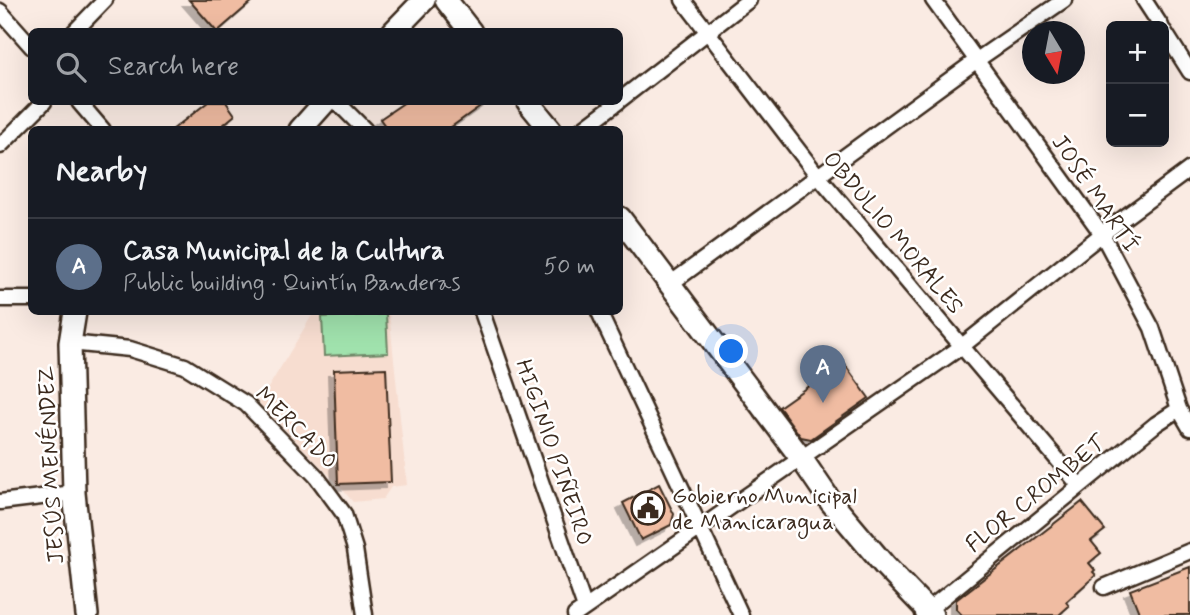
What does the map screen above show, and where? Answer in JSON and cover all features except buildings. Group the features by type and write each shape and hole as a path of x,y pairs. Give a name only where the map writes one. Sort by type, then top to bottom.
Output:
{"main road":[{"path":"397,28 424,0"},
{"path":"446,0 468,28"},
{"path":"304,126 322,105"},
{"path":"530,105 548,126"},
{"path":"623,222 801,458 831,502 927,614"},
{"name":"JESÚS MENÉNDEZ","path":"75,315 70,343 74,493 87,615"}],"street":[{"path":"78,28 105,0"},
{"name":"OBDULIO MORALES","path":"683,0 818,176 1079,485"},
{"path":"623,98 749,0"},
{"name":"JOSÉ MARTÍ","path":"933,0 1102,234 1152,328 1179,409 1190,428"},
{"path":"670,284 977,60 1064,0"},
{"path":"1144,0 1158,21"},
{"path":"0,11 28,42"},
{"path":"1169,39 1190,72"},
{"path":"0,146 41,105"},
{"path":"82,105 100,126"},
{"path":"340,105 361,126"},
{"path":"587,126 614,105"},
{"path":"580,611 961,347 1102,234 1190,169"},
{"path":"0,299 28,299"},
{"name":"HIGINIO PIÑEIRO","path":"483,315 580,611"},
{"path":"600,315 741,615"},
{"name":"MERCADO","path":"70,343 130,349 185,366 246,404 316,476 344,514 355,548 365,615"},
{"name":"FLOR CROMBET","path":"927,614 1079,485 1179,409"},
{"path":"0,502 74,493"},
{"path":"1104,587 1190,551"}],"shaded area":[{"path":"312,315 389,315 407,485 391,487 383,499 353,502 259,403"}],"green space":[{"path":"386,315 388,353 324,356 322,317"}],"place":[{"name":"Casa Municipal de la Cultura","path":"823,403"},
{"name":"Gobierno Municipal de Manicaragua","path":"648,508"}]}
